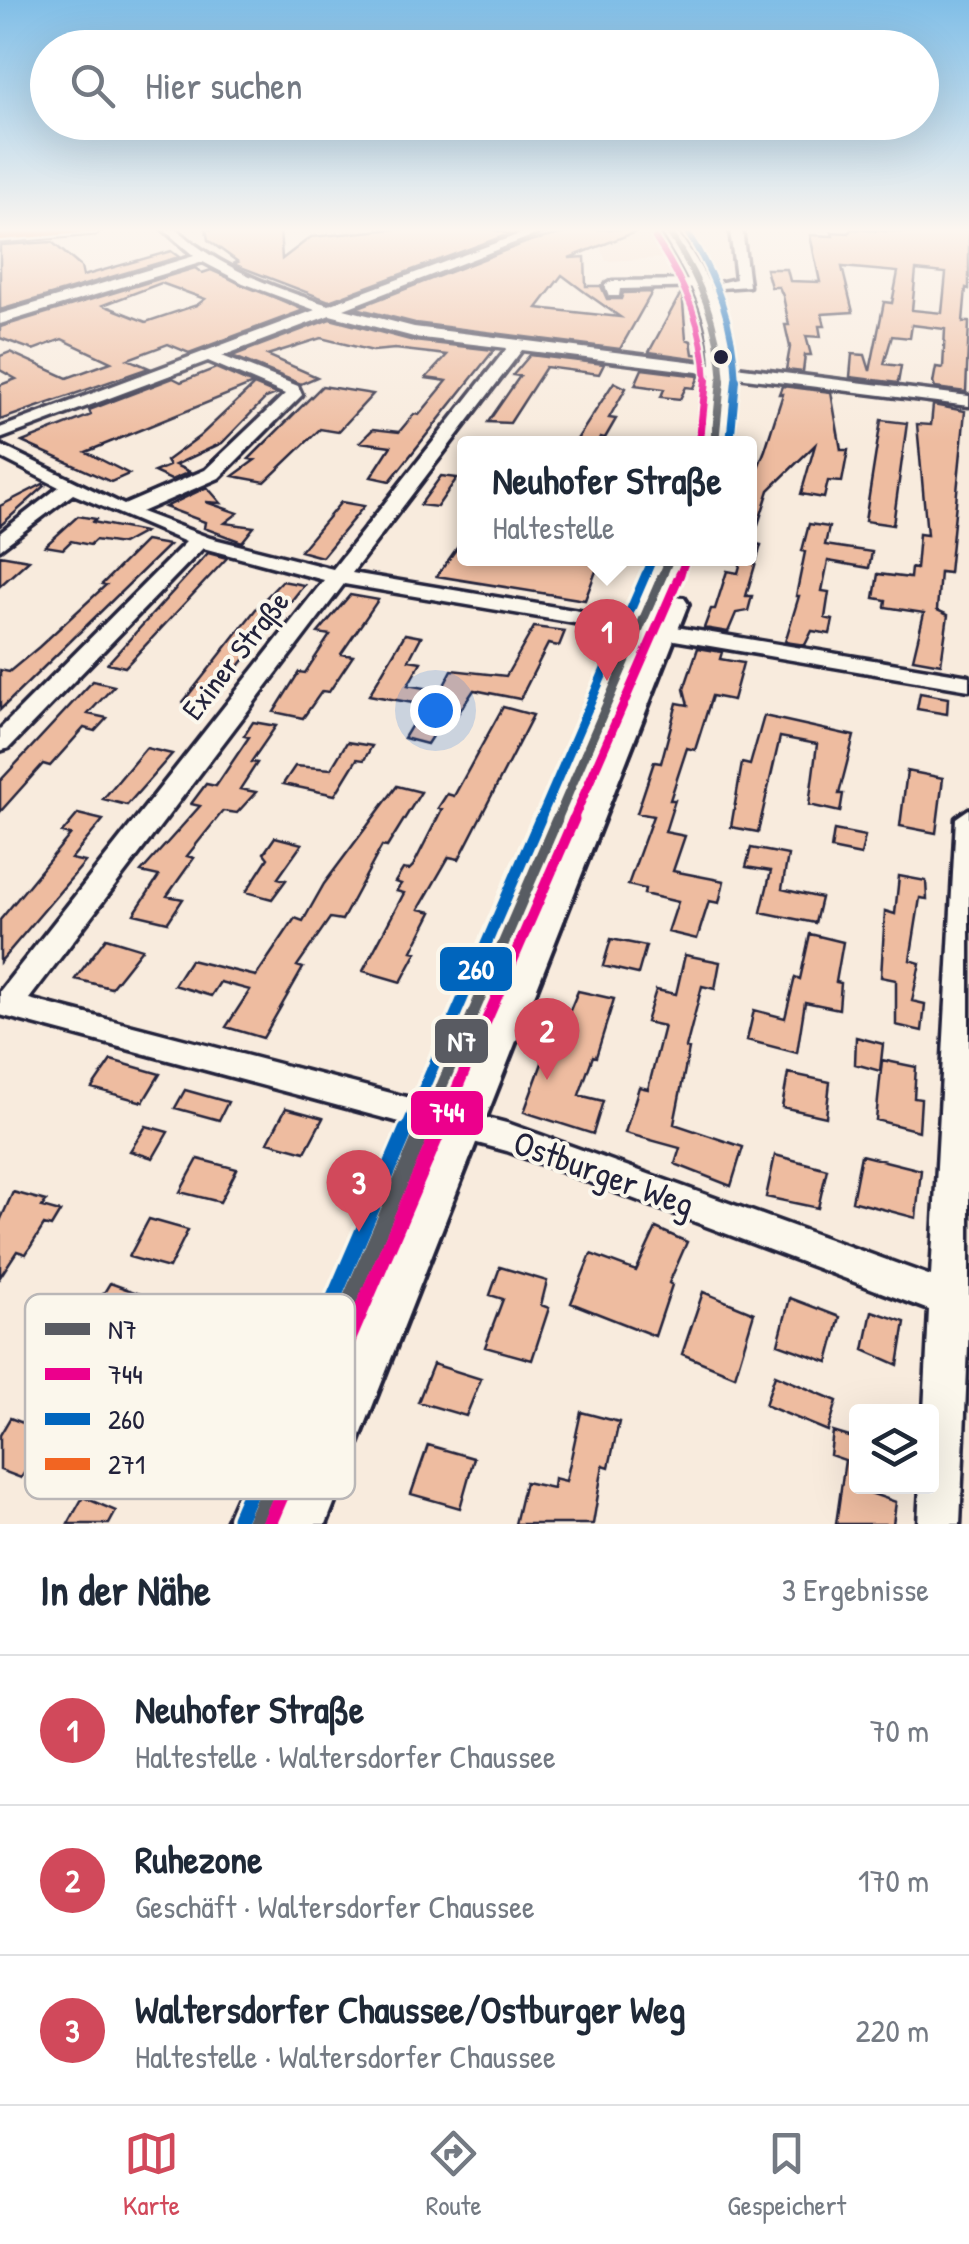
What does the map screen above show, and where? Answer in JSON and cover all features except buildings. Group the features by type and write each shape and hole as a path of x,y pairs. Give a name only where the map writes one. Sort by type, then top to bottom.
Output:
{"main road":[{"path":"722,300 736,325 733,436"},
{"path":"717,436 734,373"},
{"path":"652,631 668,566"},
{"path":"355,1310 446,1120 652,631 689,566"},
{"path":"355,1370 446,1120"},
{"path":"253,1524 265,1499"},
{"path":"299,1524 308,1499"}],"street":[{"path":"0,319 63,300"},
{"path":"309,300 414,332 969,401"},
{"path":"0,434 350,300"},
{"name":"Exiner Straße","path":"4,1004 516,347"},
{"path":"124,512 212,474 294,395 292,390 207,355"},
{"path":"0,450 124,512 200,541 336,578 969,684"},
{"path":"0,543 74,487"},
{"path":"0,743 200,541"},
{"path":"939,1524 960,1304 969,818"},
{"name":"Ostburger Weg","path":"4,1004 510,1138 960,1304"}],"transit line":[{"name":"744","path":"691,300 702,333 705,358 701,436"},
{"name":"N7","path":"707,300 721,356 716,436"},
{"name":"260","path":"723,300 735,358 731,436"},
{"name":"260","path":"336,1294 650,566"},
{"name":"N7","path":"352,1294 667,566"},
{"name":"744","path":"355,1325 683,566"},
{"name":"260","path":"239,1518 247,1499"},
{"name":"N7","path":"253,1524 264,1499"},
{"name":"744","path":"269,1524 280,1499"}],"place":[{"name":"Neuhofer Straße","path":"607,681"},
{"name":"Ruhezone","path":"547,1080"},
{"name":"Waltersdorfer Chaussee/Ostburger Weg","path":"359,1232"}]}
